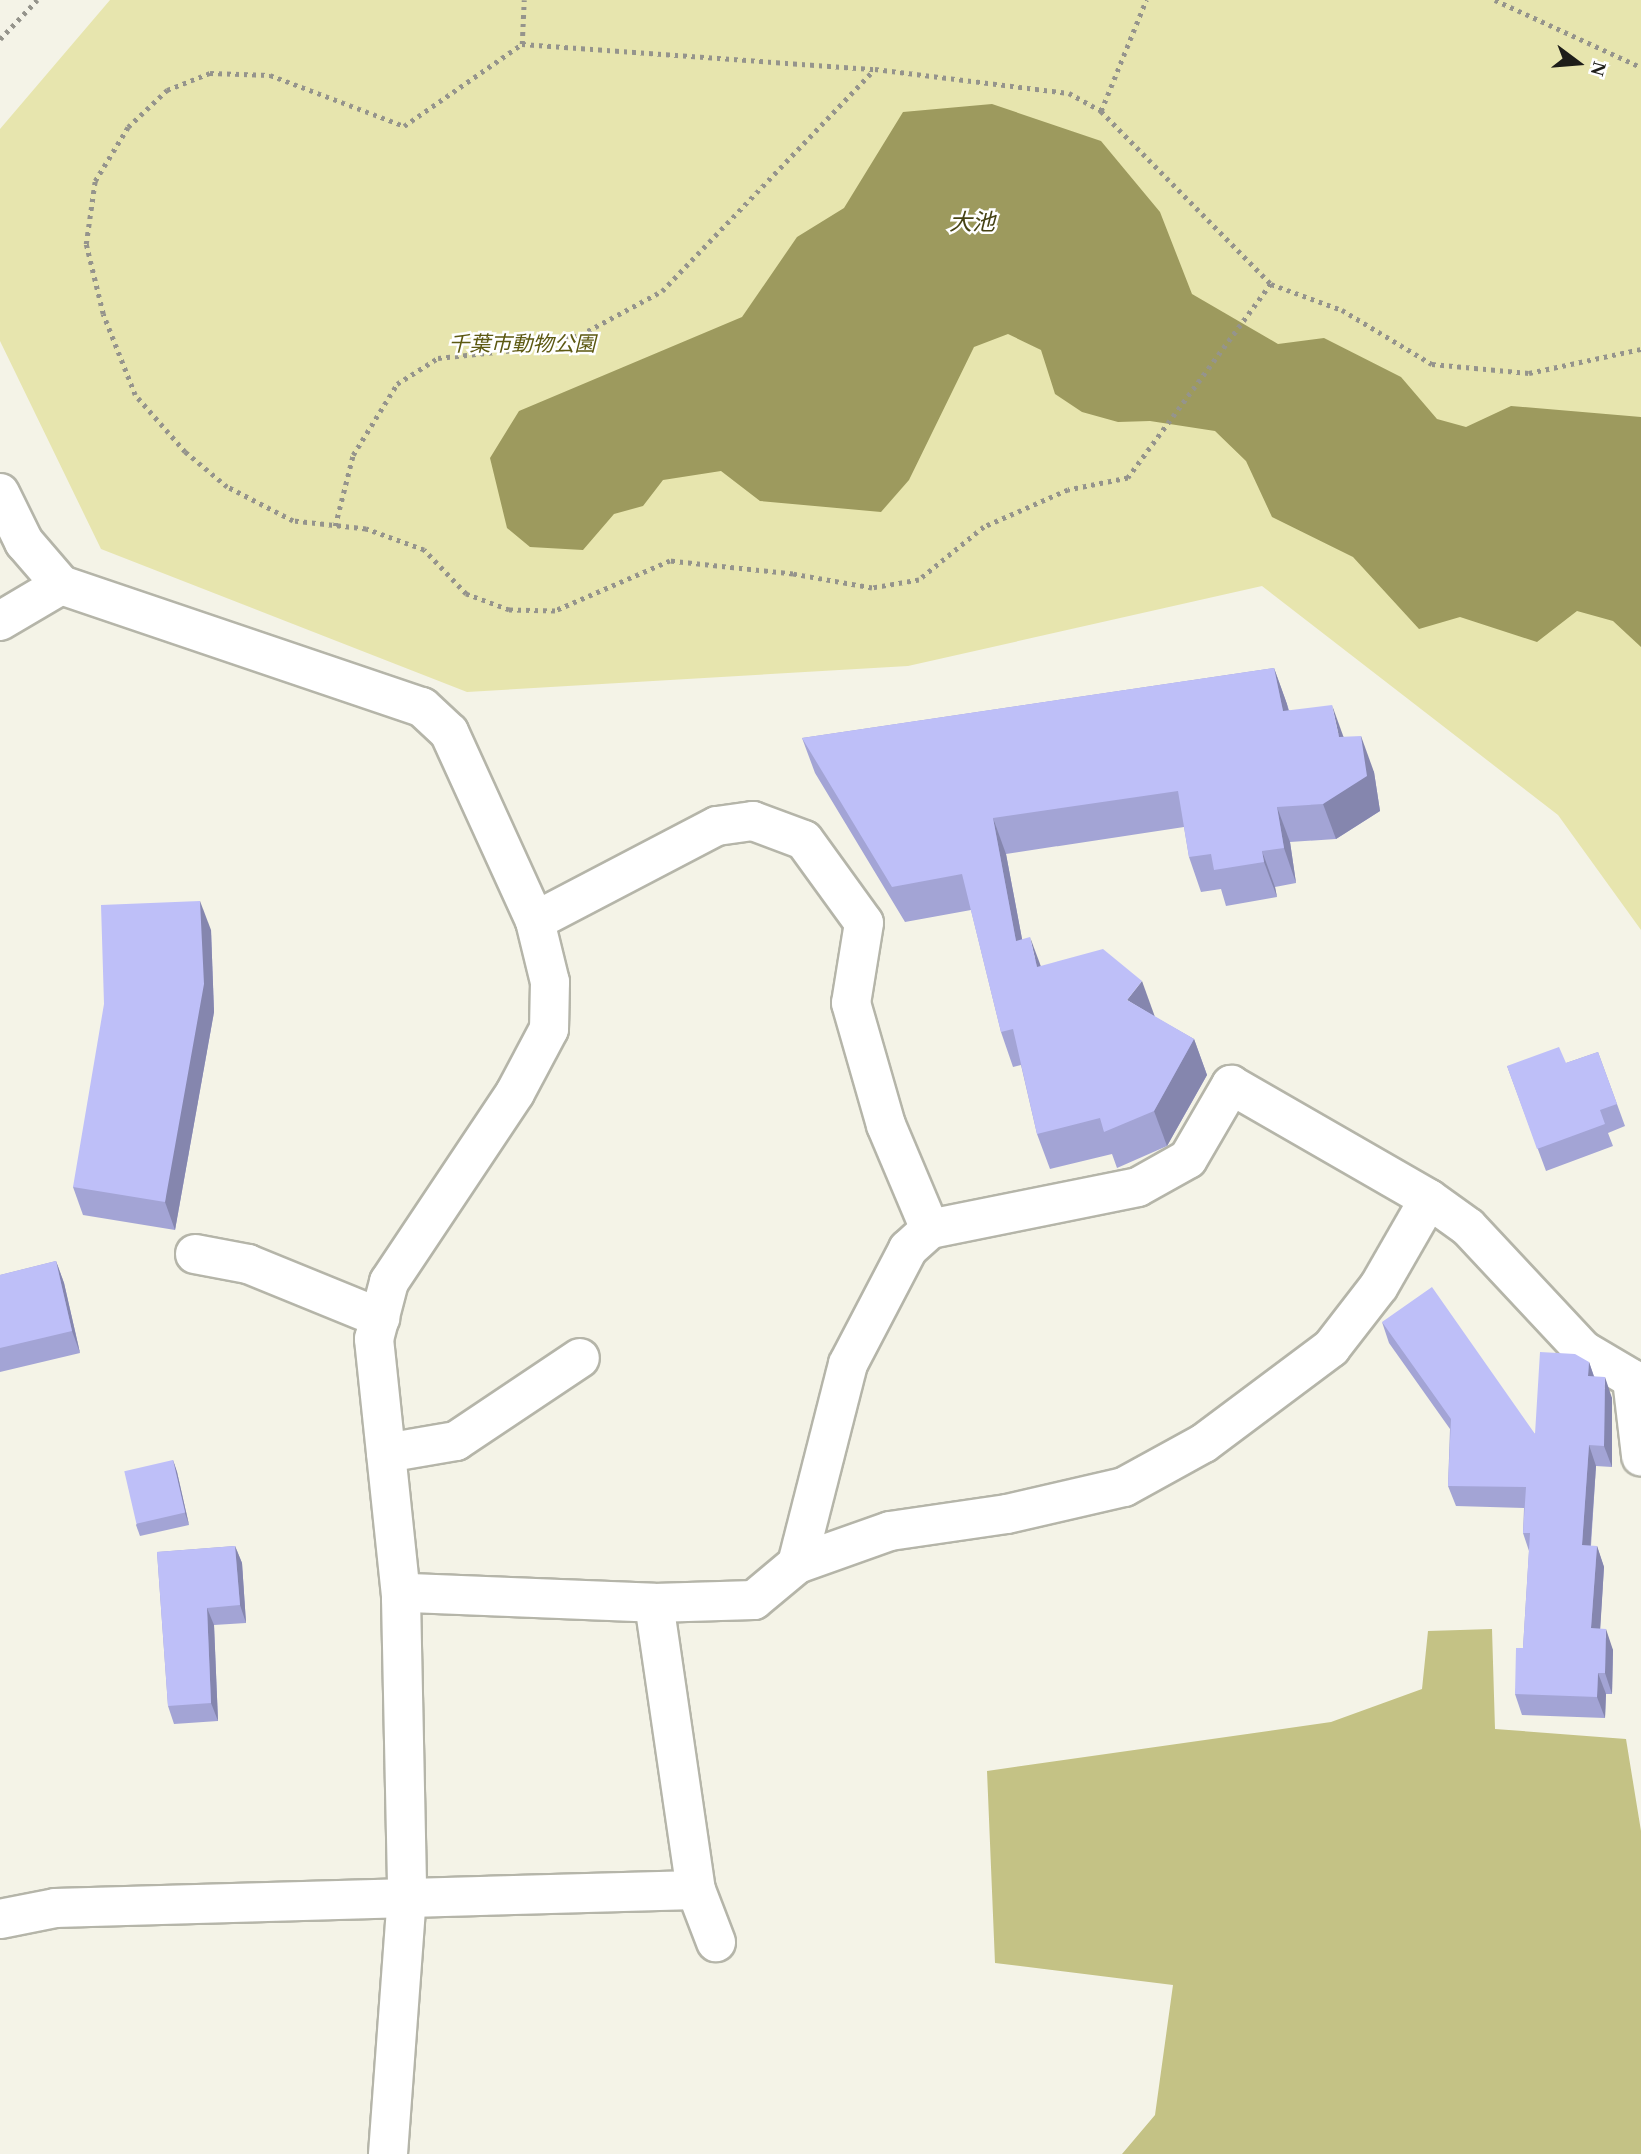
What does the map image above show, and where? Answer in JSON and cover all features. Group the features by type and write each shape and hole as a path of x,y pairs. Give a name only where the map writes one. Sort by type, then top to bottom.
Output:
{"street":[{"path":"0,493 24,542 61,585 422,707 449,732 535,920 550,982 549,1029 515,1093 389,1282 374,1339 401,1598 407,1895 388,2154"},
{"path":"0,621 61,585"},
{"path":"535,920 717,827 752,821 804,840 864,923 852,1003 886,1125 930,1229"},
{"path":"797,1564 848,1364 908,1249 930,1229 1138,1187 1188,1159 1231,1085 1429,1199 1468,1227 1583,1350 1632,1379 1641,1456"},
{"path":"401,1598 410,1593 654,1603 754,1600 797,1564 890,1531 1007,1514 1124,1487 1204,1443 1331,1348 1379,1286 1429,1199"},
{"path":"195,1254 260,1269 380,1318"},
{"path":"386,1453 456,1441 580,1358"},
{"path":"654,1603 695,1890 716,1942"},
{"path":"0,1919 55,1908 407,1895 695,1890"}],"path":[{"path":"0,39 37,0"},
{"path":"522,44 524,0"},
{"path":"1101,111 1146,0"},
{"path":"1496,0 1641,66"},
{"path":"1271,284 1128,478 1068,490 984,527 919,580 872,588 793,573 670,561 555,611 509,610 466,594 424,550 366,529 293,521 227,487 185,452 135,395 103,314 86,244 94,181 128,127 167,90 209,73 270,75 404,126 522,44 875,69 1069,93 1101,111 1271,284 1342,310 1432,364 1530,373 1641,349"},
{"path":"335,526 353,455 397,384 438,358 515,350 580,335 662,291 875,69"}],"green space":[{"name":"千葉市動物公園","path":"110,0 1641,0 1641,930 1558,815 1262,586 908,666 467,692 101,549 0,341 0,129"}],"shaded area":[{"path":"1492,1629 1495,1729 1626,1739 1641,1831 1641,2154 1122,2154 1155,2115 1173,1985 995,1963 987,1771 1331,1722 1422,1689 1428,1631"}],"water":[{"name":"大池","path":"992,104 1101,141 1160,212 1192,294 1278,344 1324,338 1401,377 1437,419 1466,427 1511,406 1641,417 1641,647 1613,621 1577,611 1537,642 1460,617 1419,629 1353,557 1272,517 1246,461 1215,431 1150,421 1118,422 1082,412 1055,394 1041,350 1008,334 974,347 909,480 881,512 760,501 721,471 663,480 643,506 614,514 583,550 530,547 507,528 490,458 519,411 742,317 797,237 844,208 903,112"}],"building":[{"path":"1274,668 1283,711 1332,705 1339,737 1361,736 1367,776 1323,804 1277,807 1284,848 1262,851 1264,862 1214,870 1211,854 1189,857 1178,791 993,818 1016,941 1030,937 1037,967 1103,949 1142,981 1127,1000 1194,1039 1154,1111 1104,1132 1100,1118 1037,1134 1013,1029 1001,1032 962,874 892,887 802,738"},
{"path":"200,901 204,984 165,1202 73,1187 104,1004 101,905"},
{"path":"1559,1047 1566,1063 1598,1052 1617,1104 1600,1110 1605,1124 1537,1149 1507,1066"},
{"path":"56,1261 72,1331 0,1348 0,1275"},
{"path":"1432,1287 1535,1434 1540,1352 1575,1354 1589,1362 1588,1376 1605,1377 1604,1446 1589,1445 1582,1545 1597,1546 1591,1628 1606,1629 1605,1673 1598,1673 1597,1697 1515,1694 1516,1648 1523,1648 1530,1533 1523,1533 1526,1487 1448,1486 1451,1419 1382,1322"},
{"path":"173,1460 185,1513 136,1524 124,1471"},
{"path":"235,1546 240,1605 207,1608 211,1703 168,1706 157,1552"}]}
